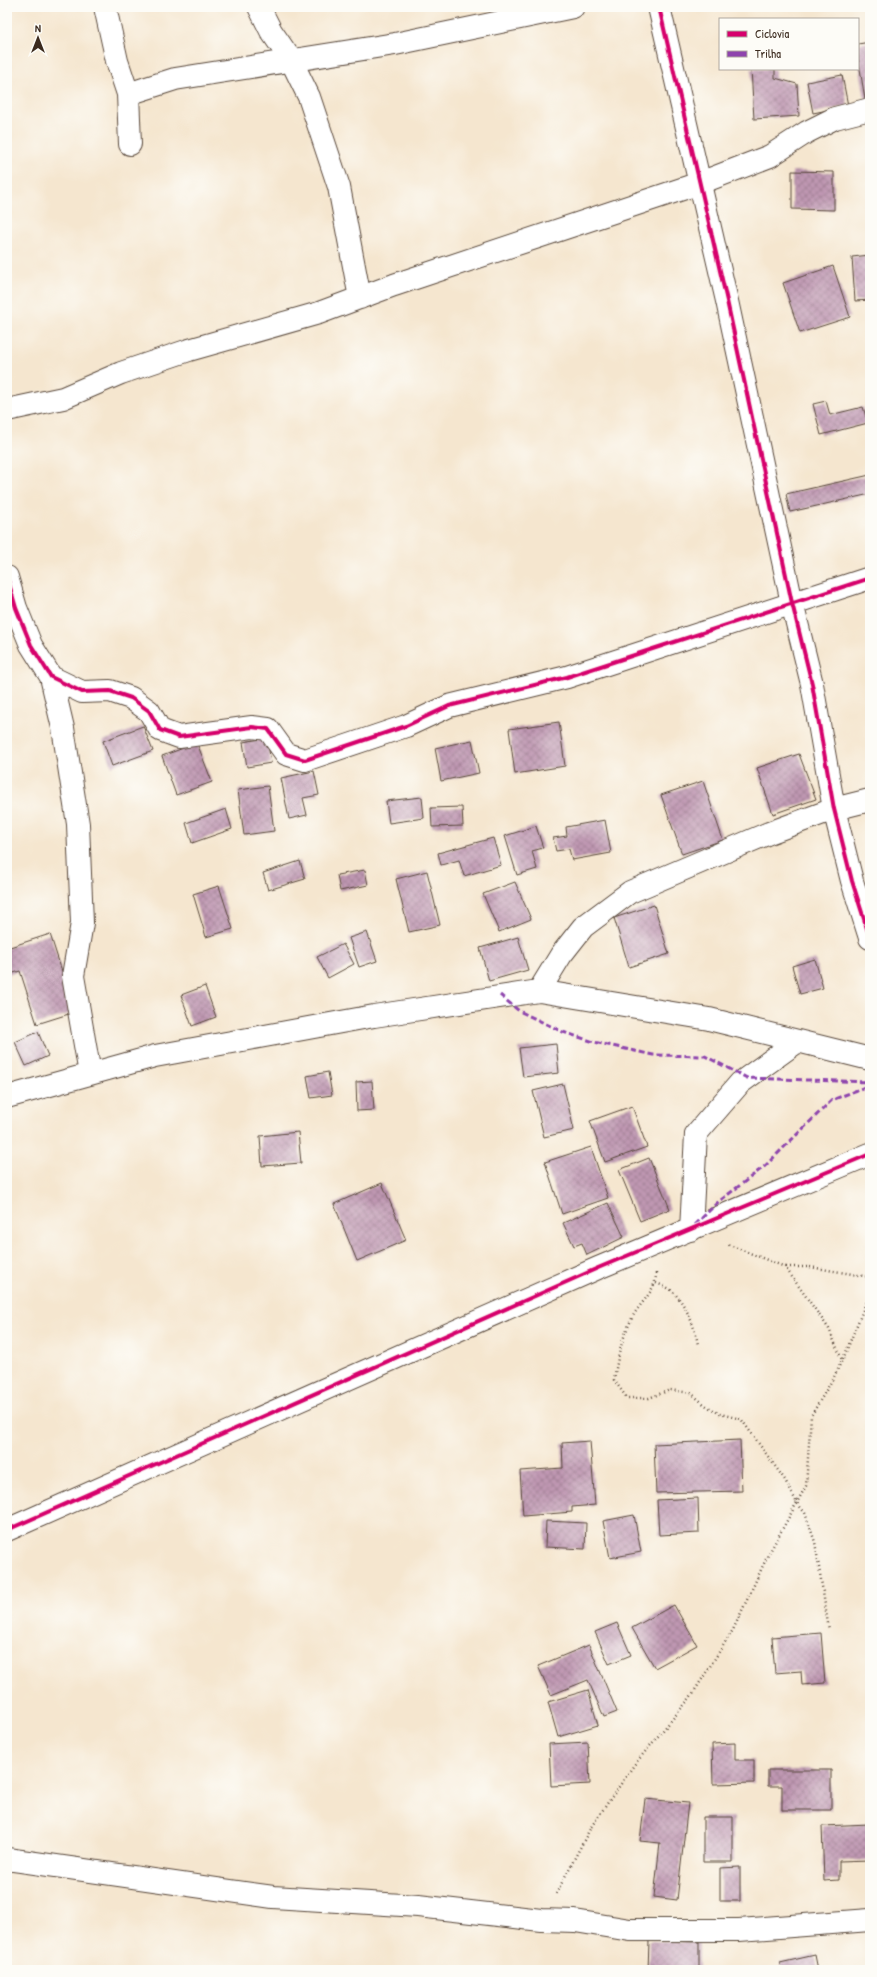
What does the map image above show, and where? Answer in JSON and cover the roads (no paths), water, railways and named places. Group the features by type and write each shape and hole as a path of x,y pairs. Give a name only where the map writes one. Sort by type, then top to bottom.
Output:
{"street":[{"path":"105,7 117,61 128,94 130,144"},
{"path":"259,7 271,31 291,60 309,97 339,187 360,298"},
{"path":"128,94 175,79 402,42 573,7"},
{"path":"659,7 731,316 792,603 812,684 834,809 852,881 870,938"},
{"path":"7,410 63,398 121,373 189,350 282,324 571,225 700,183 770,156 807,132 835,118 870,109"},
{"path":"7,577 16,608 31,645 51,677 63,728 78,824 82,923 73,976 90,1074"},
{"path":"51,677 82,692 110,691 132,698 149,711 160,730 179,737 252,727 268,728 286,754 305,760 406,726 449,706 567,677 870,578"},
{"path":"539,991 561,955 582,927 630,892 769,833 834,809 870,800"},
{"path":"7,1097 163,1054 374,1016 539,991 709,1019 870,1058"},
{"path":"691,1230 696,1134 740,1083 798,1041"},
{"path":"7,1530 598,1268 870,1154"},
{"path":"7,1859 273,1897 418,1906 541,1920 575,1921 630,1930 739,1930 870,1920"}]}
